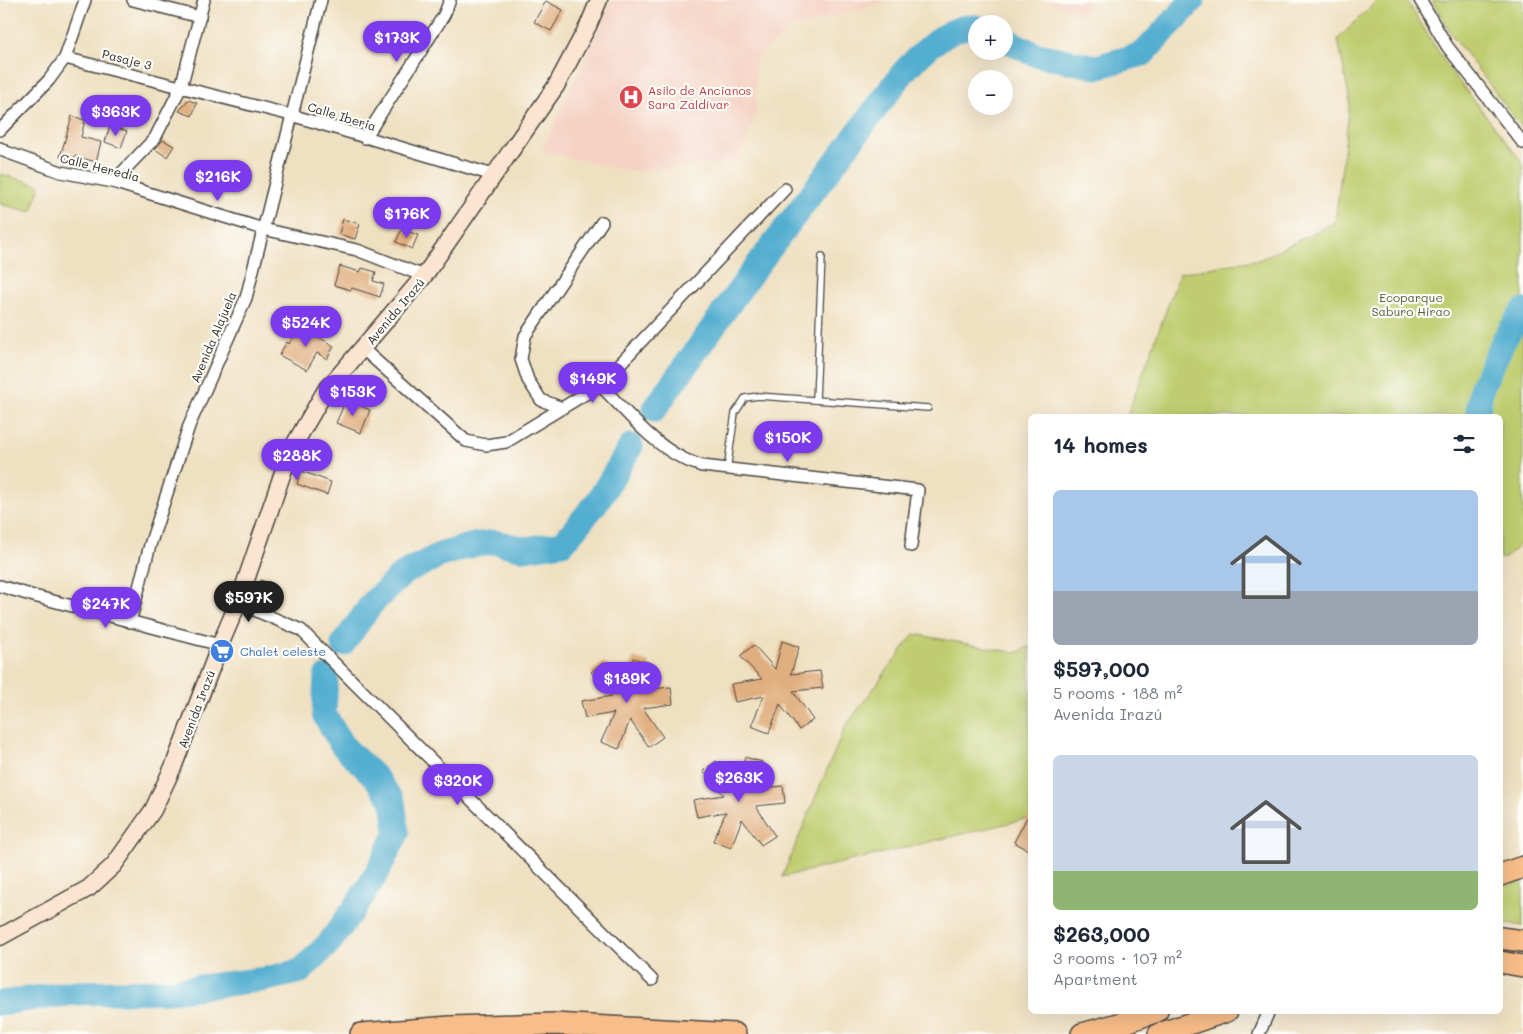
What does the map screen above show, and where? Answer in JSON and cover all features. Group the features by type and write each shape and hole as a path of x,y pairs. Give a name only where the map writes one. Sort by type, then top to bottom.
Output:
{"highway":[{"path":"1503,874 1523,866"},
{"path":"1503,882 1523,875"},
{"path":"1503,963 1523,966"},
{"path":"1082,1034 1149,1014"},
{"path":"1159,1034 1219,1014"},
{"path":"361,1034 450,1027 554,1024 735,1034"}],"street":[{"path":"0,130 49,80 65,58 85,0"},
{"path":"133,0 200,17"},
{"path":"113,182 156,138 181,87 204,0"},
{"name":"Avenida Alajuela","path":"130,622 150,545 189,426 246,298 321,0"},
{"path":"365,138 444,14 450,0"},
{"name":"Avenida Irazú","path":"0,937 89,888 114,865 153,810 174,765 238,603 290,452 324,393 424,276 493,174 556,86 588,26 599,0"},
{"path":"1420,0 1448,46 1523,143"},
{"name":"Pasaje 3","path":"65,58 181,87"},
{"name":"Calle Iberia","path":"181,87 291,115 493,174"},
{"name":"Calle Heredia","path":"0,148 6,152 61,172 113,182 263,229 356,250 424,276"},
{"path":"363,349 466,441 486,445 506,442 600,385 785,189"},
{"path":"562,408 540,400 528,380 521,359 525,336 602,222"},
{"path":"600,385 648,433 664,446 684,459 702,466 918,490 911,546"},
{"path":"0,586 220,645"},
{"path":"238,603 301,630 652,980"},
{"path":"1259,1034 1268,1014"}],"lane":[{"path":"816,400 822,256"},
{"path":"727,470 735,413 745,398 758,396 928,408"}],"shaded area":[{"path":"612,0 891,0 790,29 756,58 756,114 738,162 628,171 542,151"},
{"path":"1045,0 1092,0 1081,14"}],"green space":[{"name":"Ecoparque Saburo Hirao","path":"1377,0 1406,0 1450,70 1523,163 1523,542 1505,558 1503,558 1503,414 1128,414 1180,273 1261,259 1335,222 1350,102 1338,39"},
{"path":"1432,0 1523,0 1523,129 1451,34"},
{"path":"0,174 40,185 32,212 0,204"},
{"path":"914,634 1016,653 1028,647 1028,818 782,877 845,727"},
{"path":"1523,879 1523,926 1503,921 1503,887"}],"building":[{"path":"546,1 563,10 551,31 534,22"},
{"path":"188,100 197,103 192,116 179,111"},
{"path":"98,105 118,112 113,124 94,117"},
{"path":"72,116 85,120 81,137 101,142 96,162 75,156 73,161 60,157"},
{"path":"110,126 127,131 121,148 105,142"},
{"path":"163,140 174,146 167,157 155,149"},
{"path":"343,219 360,224 355,239 339,234"},
{"path":"402,229 418,235 412,249 396,242"},
{"path":"340,266 360,272 362,268 376,272 373,281 384,284 380,297 352,288 351,290 334,285"},
{"path":"300,326 334,346 327,359 317,353 307,370 279,355 287,342 289,344"},
{"path":"346,400 370,410 361,433 336,423"},
{"path":"301,471 331,482 327,495 297,484"},
{"path":"261,580 273,585 265,605 252,599"},
{"path":"782,641 799,647 791,674 820,671 823,688 793,691 813,720 799,730 780,704 769,733 751,726 764,696 735,702 731,684 762,679 740,656 754,645 775,669"},
{"path":"633,658 650,663 642,690 671,687 673,704 643,708 663,737 649,747 630,720 619,749 601,742 614,713 585,718 581,701 612,696 591,672 604,662 625,685"},
{"path":"745,757 762,762 754,789 783,786 785,803 756,806 775,836 761,845 742,819 731,848 713,841 726,812 697,817 693,800 724,795 703,771 716,761 737,785"},
{"path":"1028,816 1028,850 1014,842"}],"waterway":[{"path":"1013,44 1034,54 1096,67 1143,54 1193,0"},
{"path":"654,410 747,279 905,70 928,48 947,34 968,27"},
{"path":"1477,414 1482,386 1505,338 1523,311"},
{"path":"343,644 373,602 404,573 440,555 473,545 494,542 525,549 563,543 598,501 631,446"},
{"path":"0,1003 73,993 169,991 266,979 301,971 330,942 358,903 377,873 397,833 393,801 375,777 342,745 324,714 326,677"}],"place":[{"name":"Asilo de Ancianos Sara Zaldívar","path":"631,97"},
{"name":"Chalet celeste","path":"222,651"}]}
